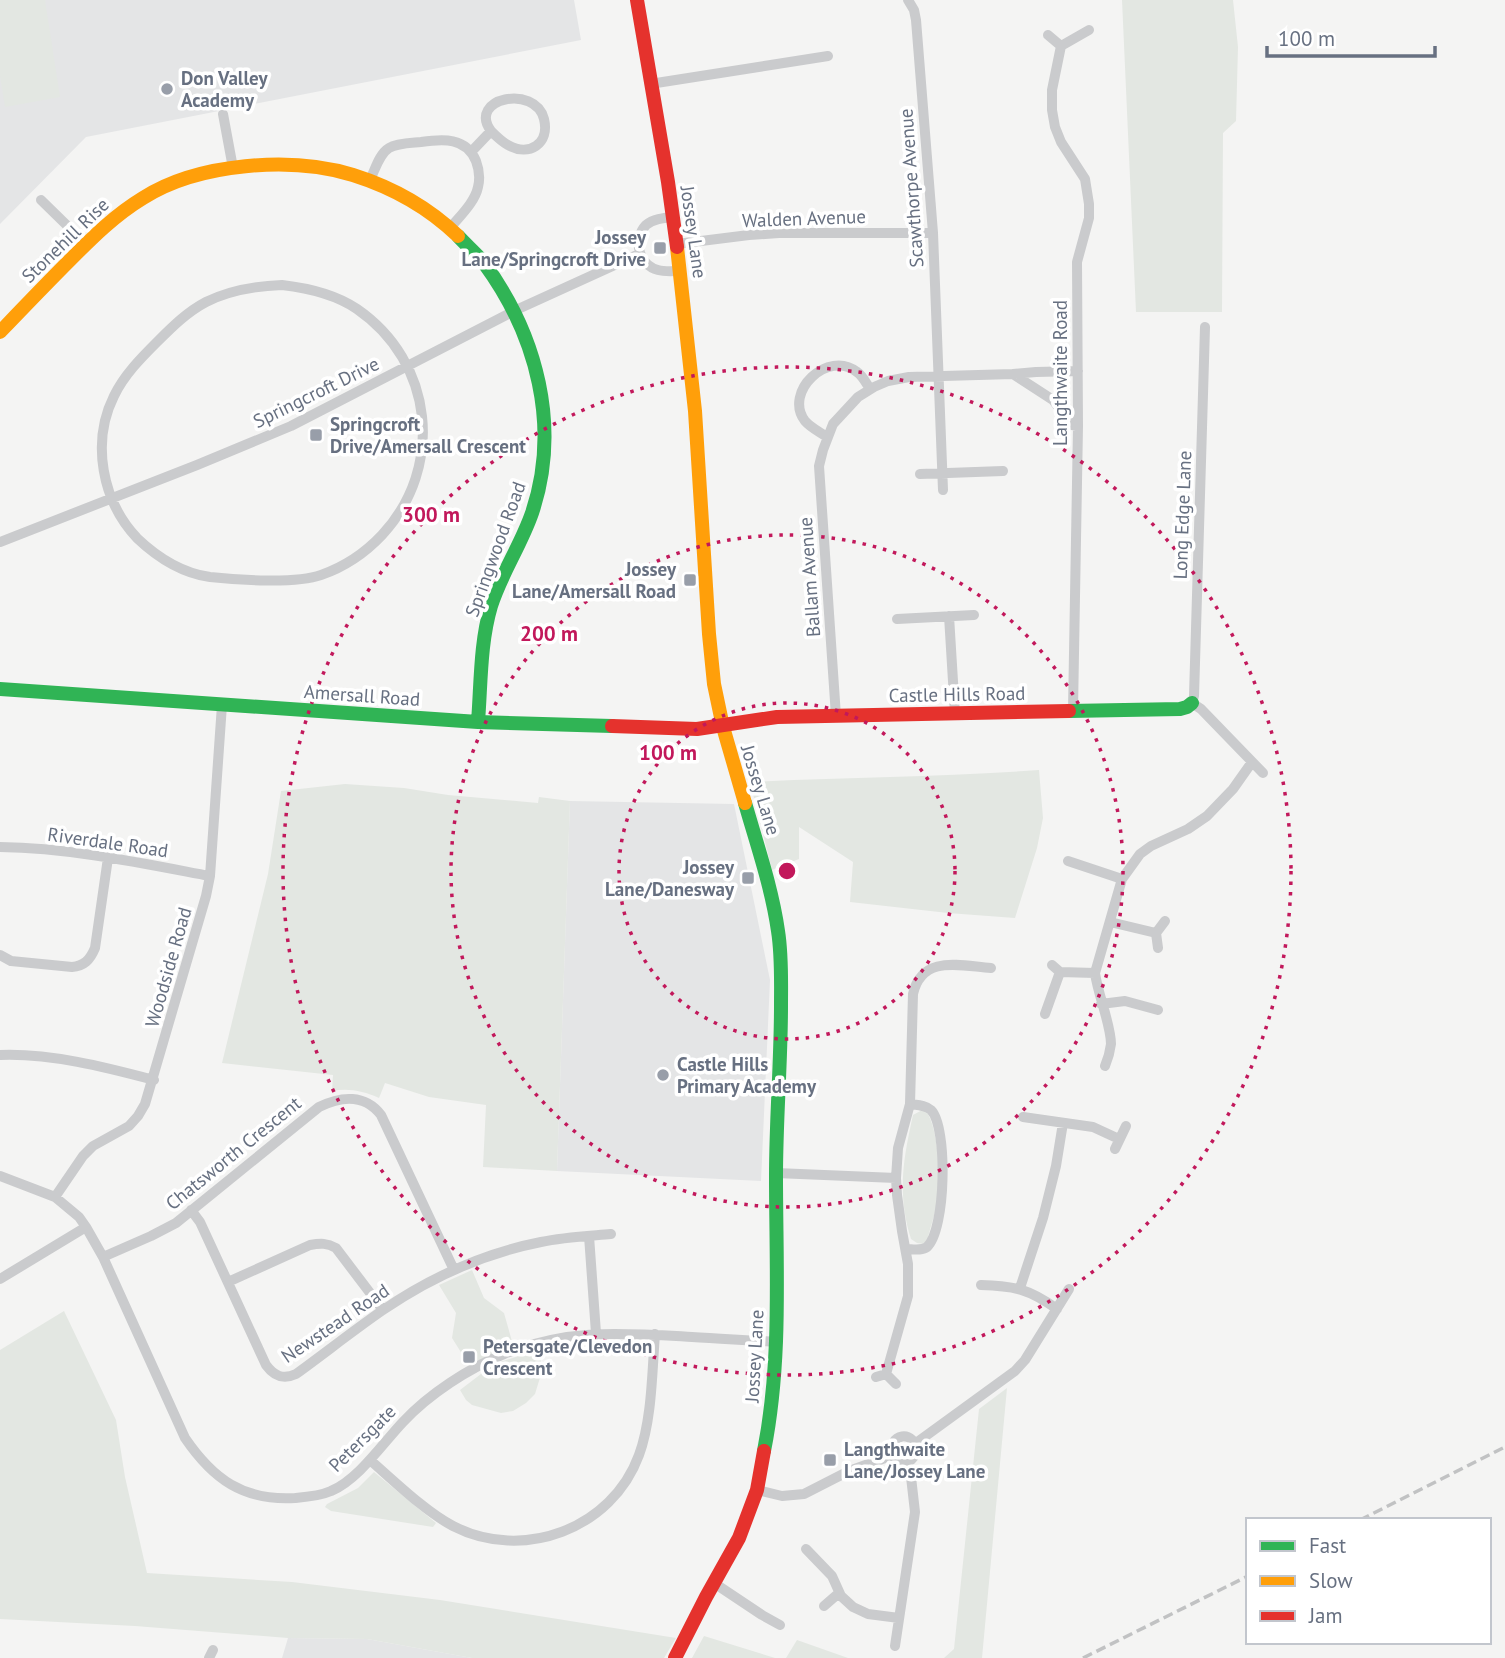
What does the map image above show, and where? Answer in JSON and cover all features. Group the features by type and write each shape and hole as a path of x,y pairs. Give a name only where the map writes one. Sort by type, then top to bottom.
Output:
{"street":[{"name":"Jossey Lane","path":"637,0 677,244 695,411 714,684 723,727 761,857 778,931 781,960 782,1037 776,1173 777,1342 767,1438 757,1490 748,1517 675,1658"},
{"name":"Scawthorpe Avenue","path":"908,0 916,20 933,233 943,490"},
{"path":"1048,35 1061,46 1089,30"},
{"name":"Langthwaite Road","path":"1061,46 1052,90 1055,127 1084,179 1090,204 1077,262 1078,426 1073,710"},
{"path":"650,84 828,56"},
{"path":"519,99 533,103 544,118 543,139 531,149 508,145 491,131 486,116 491,105 498,101 519,99"},
{"path":"223,114 233,168"},
{"path":"471,152 491,131"},
{"path":"370,180 383,155 392,146 437,139 461,143 468,147 478,166 478,187 471,202 451,227"},
{"name":"Stonehill Rise","path":"0,332 86,244 131,205 154,191 203,173 256,165 300,165 331,169 370,180 423,206 451,227 478,254 516,310"},
{"path":"41,200 86,244"},
{"path":"673,217 653,221 645,226 640,233 639,254 655,270 680,271"},
{"name":"Walden Avenue","path":"677,244 779,233 933,233"},
{"name":"Springcroft Drive","path":"0,542 291,426 516,310 639,254"},
{"path":"259,286 302,287 356,308 373,321 399,350 420,398 423,415 422,455 412,491 396,518 375,542 360,555 321,575 282,580 210,577 192,573 152,552 123,521 111,497 104,474 102,453 103,429 114,395 135,366 190,311 226,293 259,286"},
{"name":"Springwood Road","path":"478,722 486,623 492,602 530,520 543,471 545,411 541,383 527,335 516,310"},
{"name":"Long Edge Lane","path":"1192,703 1195,682 1205,327"},
{"path":"827,437 807,423 800,408 804,388 813,376 828,367 842,366 856,371 870,389"},
{"name":"Ballam Avenue","path":"836,716 819,466 833,424 858,397 888,381 938,375 1078,371"},
{"path":"1013,374 1053,400 1072,425 1078,426"},
{"path":"920,474 1003,471"},
{"path":"897,619 974,615"},
{"path":"949,616 955,714"},
{"name":"Amersall Road","path":"0,689 478,722 697,729 723,727"},
{"path":"1192,703 1263,773"},
{"name":"Castle Hills Road","path":"723,727 777,717 1180,709 1192,703"},
{"name":"Woodside Road","path":"55,1197 83,1156 93,1146 129,1126 145,1104 210,876 222,705"},
{"path":"1105,1066 1111,1041 1095,973 1122,880 1140,854 1188,829 1214,810 1252,762"},
{"name":"Riverdale Road","path":"0,848 108,858 210,876"},
{"path":"0,955 11,961 72,967 85,963 95,948 108,858"},
{"path":"1068,861 1122,880"},
{"path":"1158,948 1156,933 1165,920"},
{"path":"1110,922 1156,933"},
{"path":"896,1384 881,1376 908,1296 908,1265 896,1178 898,1148 910,1104 915,985 920,976 933,967 945,965 992,968"},
{"path":"1045,1014 1056,968 1095,973"},
{"path":"1101,1004 1125,1001 1158,1010"},
{"path":"0,1055 78,1063 153,1080"},
{"name":"Chatsworth Crescent","path":"103,1257 176,1223 319,1107 333,1100 349,1098 375,1107 381,1115 454,1270"},
{"path":"906,1249 921,1249 928,1245 938,1220 942,1197 941,1150 933,1113 926,1107 910,1104"},
{"path":"1023,1117 1093,1127 1117,1144 1126,1126"},
{"path":"1020,1288 1056,1166 1063,1122"},
{"path":"776,1173 896,1178"},
{"name":"Petersgate","path":"0,1176 55,1197 79,1217 103,1257 185,1438 208,1468 233,1487 268,1498 309,1497 331,1491 346,1482 370,1460 405,1420 430,1398 480,1366 504,1354 537,1343 596,1333 777,1342"},
{"name":"Newstead Road","path":"191,1210 200,1222 265,1365 279,1377 289,1378 383,1310 454,1270 540,1242 611,1234"},
{"path":"0,1279 86,1227"},
{"path":"589,1236 596,1333"},
{"path":"228,1282 310,1245 329,1244 336,1248 383,1310"},
{"path":"981,1285 1020,1288 1057,1308"},
{"path":"916,1443 1015,1371 1025,1360 1069,1289"},
{"path":"370,1460 436,1516 456,1528 496,1539 513,1540 560,1534 586,1520 610,1500 627,1479 638,1458 647,1429 655,1334"},
{"path":"910,1437 916,1443 915,1456 906,1462 893,1456 892,1443 898,1438 910,1437"},
{"path":"757,1490 782,1496 804,1494 849,1471 893,1456"},
{"path":"895,1646 915,1512 911,1477 906,1462"},
{"path":"806,1549 832,1576 839,1593 847,1603 869,1614 899,1618"},
{"path":"714,1583 780,1625"},
{"path":"824,1605 839,1593"}],"shaded area":[{"name":"Don Valley Academy","path":"0,0 574,0 581,40 86,137 0,224"},
{"path":"0,0 45,0 60,97 5,107 0,76"},
{"path":"1122,0 1233,0 1238,47 1236,121 1223,133 1222,312 1136,312"},
{"path":"1039,770 1043,818 1037,848 1015,918 850,902 853,862 799,827 799,859 772,870 750,782 967,774"},
{"path":"345,784 538,803 539,797 570,801 557,1171 483,1167 486,1105 429,1097 385,1083 379,1098 356,1091 332,1091 333,1075 222,1063 268,874 281,791"},
{"name":"Castle Hills Primary Academy","path":"570,801 734,804 770,980 761,1181 557,1171"},
{"path":"924,1109 936,1139 939,1181 935,1212 924,1244 911,1239 904,1207 903,1177 913,1115"},
{"path":"472,1270 484,1298 504,1313 513,1345 469,1365 452,1338 456,1313 439,1285"},
{"path":"64,1311 116,1420 125,1477 147,1573 292,1582 440,1600 676,1638 664,1658 472,1658 367,1639 288,1638 0,1619 0,1350"},
{"path":"540,1349 542,1371 535,1394 513,1411 501,1413 472,1405 460,1390 494,1364"},
{"path":"1007,1388 982,1658 944,1658 954,1649 979,1409"},
{"path":"374,1472 436,1523 433,1527 331,1511 325,1507 358,1488"},
{"path":"704,1636 775,1658 692,1658"},
{"path":"288,1638 367,1639 472,1658 282,1658"},
{"path":"797,1640 848,1658 786,1658"}],"railway":[{"path":"1364,1518 1505,1447"},
{"path":"1083,1658 1246,1577"}],"traffic: fast":[{"path":"458,236 484,263 518,320 539,383 544,415 540,481 532,513 495,594 487,620 478,722"},
{"path":"0,689 478,722 612,726"},
{"path":"1069,711 1180,709 1192,703"},
{"path":"745,803 772,899 781,968 776,1155 776,1348 764,1451"}],"traffic: slow":[{"path":"0,332 87,243 123,212 165,186 217,170 245,166 302,166 353,175 409,200 435,216 458,236"},
{"path":"677,247 695,411 714,684 723,727 745,803"}],"traffic: jam":[{"path":"637,0 677,247"},
{"path":"612,726 697,729 777,717 1069,711"},
{"path":"675,1658 739,1538 757,1490 764,1451"}],"place":[{"name":"Don Valley Academy","path":"167,89"},
{"name":"Jossey Lane/Springcroft Drive","path":"660,248"},
{"name":"Springcroft Drive/Amersall Crescent","path":"316,435"},
{"name":"Jossey Lane/Amersall Road","path":"690,580"},
{"name":"Jossey Lane/Danesway","path":"748,878"},
{"name":"Castle Hills Primary Academy","path":"663,1075"},
{"name":"Petersgate/Clevedon Crescent","path":"469,1357"},
{"name":"Langthwaite Lane/Jossey Lane","path":"830,1460"}]}
